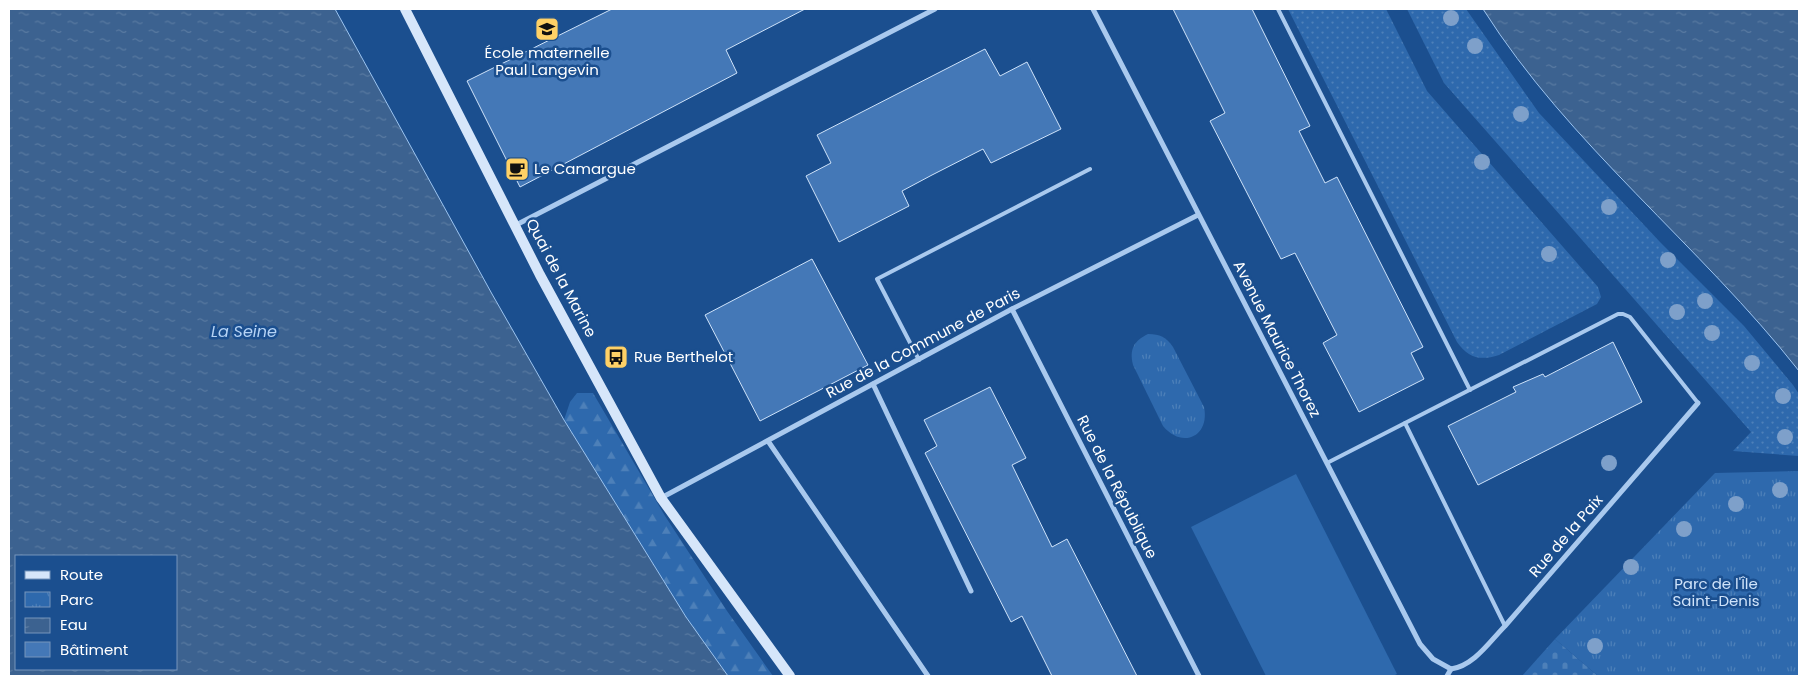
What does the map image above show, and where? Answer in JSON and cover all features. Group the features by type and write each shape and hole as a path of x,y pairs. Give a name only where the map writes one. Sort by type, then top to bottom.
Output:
{"street":[{"name":"Quai de la Marine","path":"405,9 545,283 661,498 790,676"},
{"path":"516,225 935,9"},
{"name":"Avenue Maurice Thorez","path":"1094,9 1198,215 1420,644 1433,659 1451,669"},
{"name":"Rue de la Commune de Paris","path":"661,498 1012,309 1198,215"},
{"name":"Rue de la République","path":"1012,309 1199,676"},
{"path":"873,384 971,591"},
{"name":"Rue de la Paix","path":"1451,669 1472,660 1505,626 1698,402"},
{"path":"768,441 928,676"},
{"path":"1447,676 1451,669"}],"lane":[{"path":"1278,9 1470,390"},
{"path":"919,360 877,279 1090,169"},
{"path":"1327,463 1618,314 1630,317 1698,402"},
{"path":"1405,424 1505,626"}],"green space":[{"path":"1288,9 1386,9 1427,91 1598,287 1601,297 1597,304 1499,355 1480,358 1466,352 1457,342"},
{"path":"1407,9 1466,9 1539,113 1660,242 1744,326 1799,394 1799,456 1733,451 1751,432 1444,83"},
{"path":"1148,334 1165,338 1173,347 1204,407 1205,417 1203,426 1193,436 1186,438 1178,437 1170,433 1163,426 1133,365 1132,350 1139,340"},
{"path":"577,393 593,393 665,516 727,611 773,676 728,676 686,617 564,420 570,402"},
{"name":"Parc de l'Île Saint-Denis","path":"1799,471 1799,676 1598,676 1555,639 1715,473"},
{"path":"1296,474 1397,674 1393,676 1266,676 1191,527"},
{"path":"1555,639 1598,676 1522,676"}],"water":[{"name":"La Seine","path":"9,9 335,9 492,294 564,420 686,617 728,676 9,676"},
{"path":"1483,9 1799,9 1799,371 1720,280 1636,194 1555,105 1517,58"}],"building":[{"path":"612,9 805,9 726,50 737,73 520,187 467,81"},
{"path":"1173,9 1252,9 1310,126 1299,131 1325,183 1337,177 1423,347 1411,353 1424,379 1359,412 1323,343 1337,335 1295,253 1281,259 1210,121 1225,113"},
{"path":"985,49 1000,76 1027,62 1061,129 991,163 983,149 902,191 909,206 839,242 806,176 831,163 817,135"},
{"path":"812,259 868,365 760,421 705,315"},
{"path":"1613,342 1642,402 1478,485 1448,426 1516,392 1513,387 1543,374 1545,377"},
{"path":"990,387 1026,458 1012,465 1052,547 1067,539 1137,676 1052,676 1022,616 1011,622 925,453 937,446 924,420"}],"place":[{"name":"École maternelle Paul Langevin","path":"547,29"},
{"name":"Le Camargue","path":"517,169"},
{"name":"Rue Berthelot","path":"616,357"}]}
